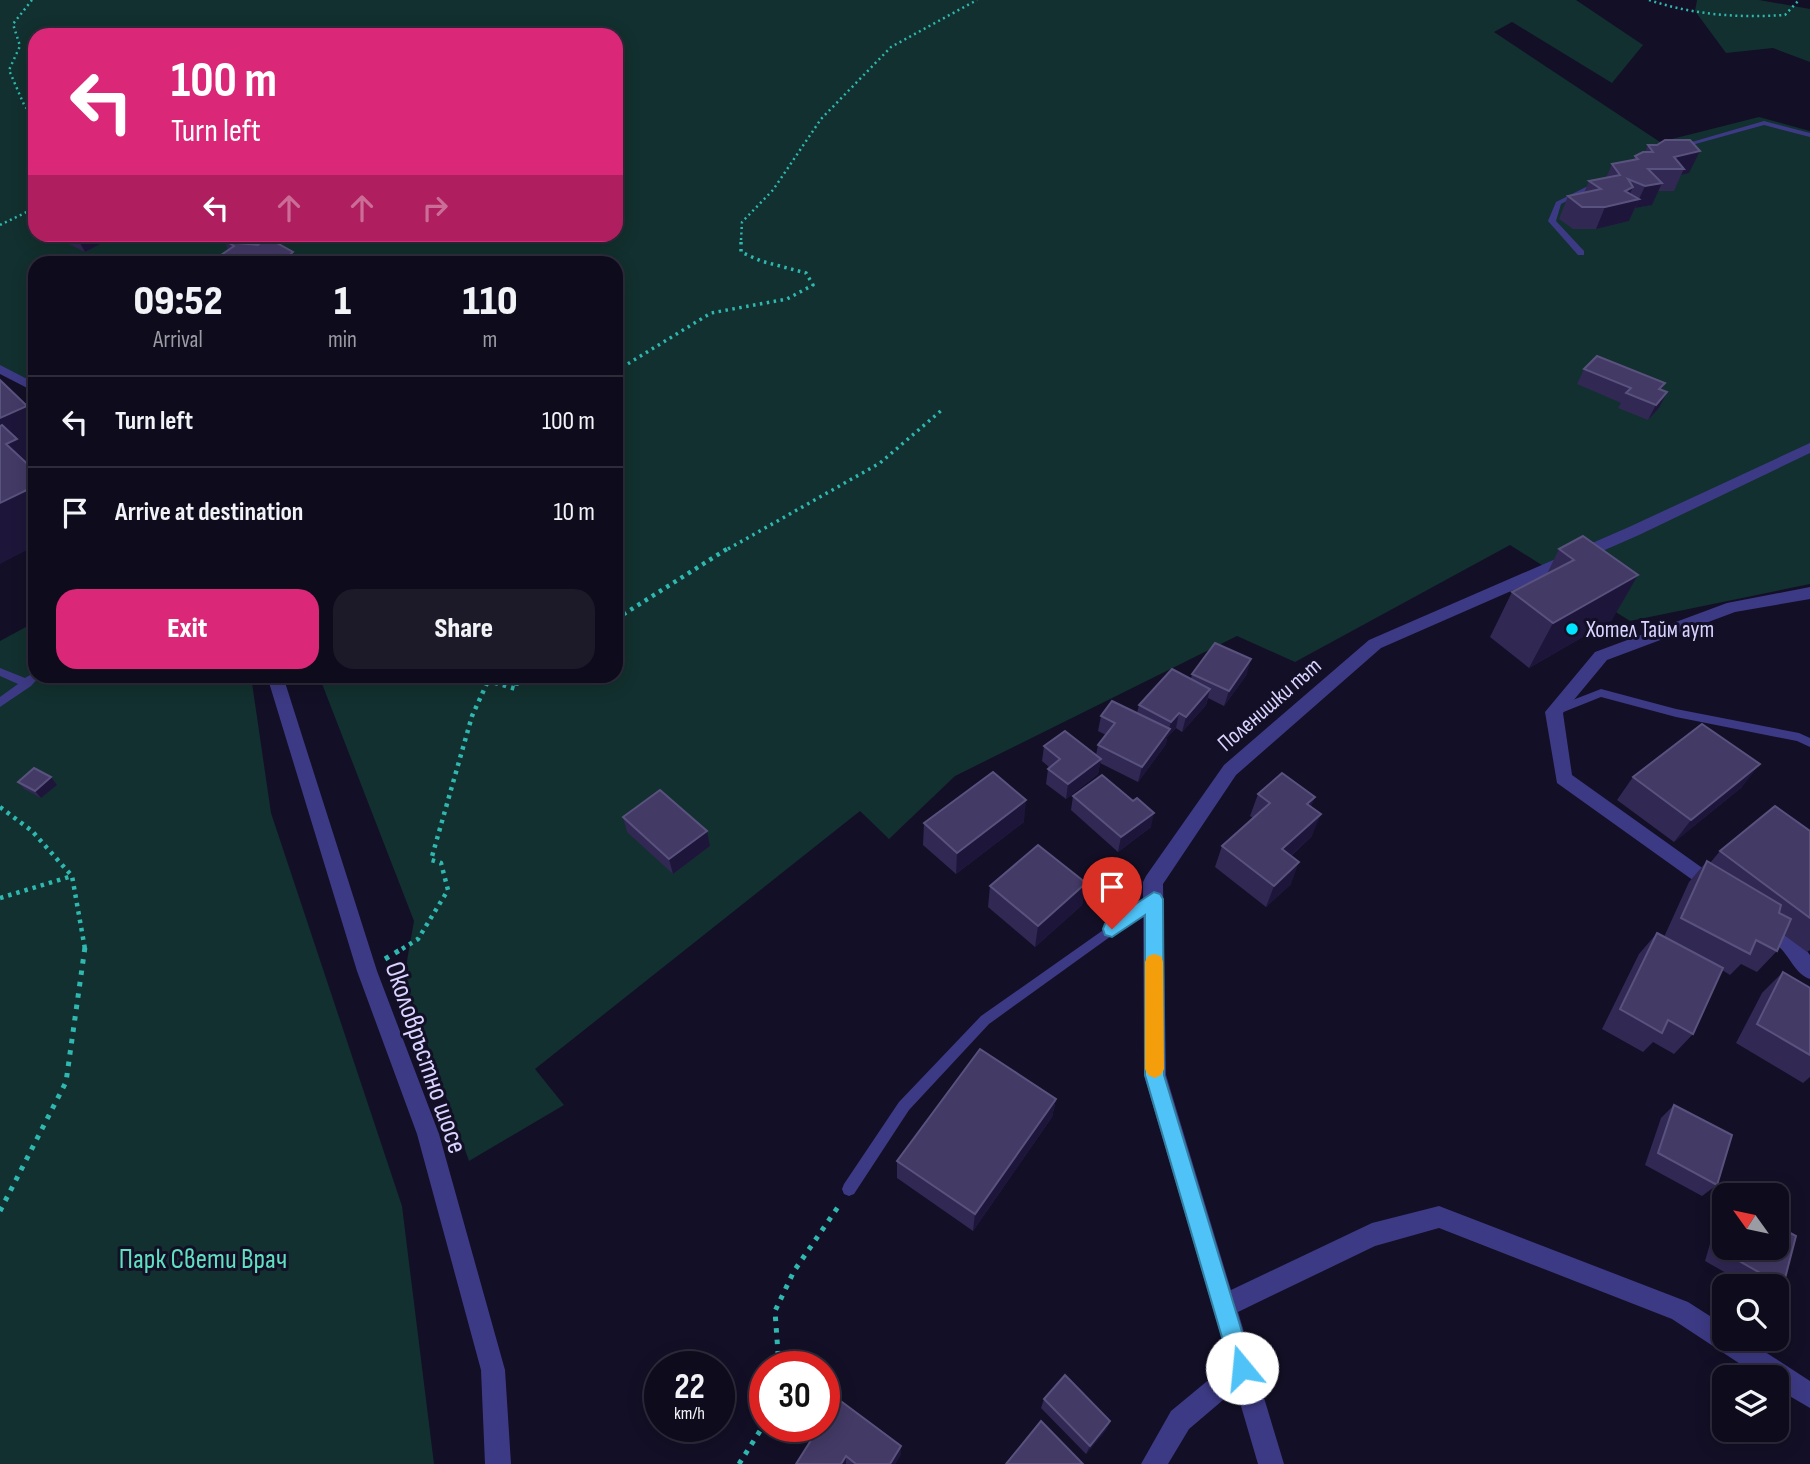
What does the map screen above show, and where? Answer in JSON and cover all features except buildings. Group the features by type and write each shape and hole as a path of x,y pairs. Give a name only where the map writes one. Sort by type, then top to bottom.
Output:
{"street":[{"path":"0,369 28,384"},
{"name":"Поленишки път","path":"1271,1464 1155,1075 1153,882 1230,770 1375,644 1634,531 1810,447"},
{"path":"1810,593 1733,607 1601,656 1554,712 1563,778 1788,942 1810,970"},
{"name":"Околовръстно шосе","path":"277,683 367,971 428,1134 493,1370 498,1464"},
{"path":"1223,1306 1372,1235 1439,1217 1679,1310 1810,1396"},
{"path":"1154,1464 1180,1420 1242,1368"}],"lane":[{"path":"1675,148 1764,123 1810,135"},
{"path":"1581,253 1552,221 1558,203 1604,180"},
{"path":"0,672 28,678"},
{"path":"0,703 28,681"},
{"path":"1554,712 1601,692 1676,713 1799,737 1810,743"},
{"path":"849,1189 904,1106 985,1020 1154,899"}],"path":[{"path":"28,109 9,70 20,46 13,24 32,0"},
{"path":"623,367 711,313 787,299 813,285 806,273 761,261 741,252 742,222 773,190 821,120 891,47 976,0"},
{"path":"1649,0 1683,12 1742,19 1785,15 1799,0"},
{"path":"0,225 28,211"},
{"path":"623,615 744,539 880,463 943,409"},
{"path":"367,971 418,939 448,890 441,863 431,860 471,716 487,683"},
{"path":"495,683 516,689 516,683"},
{"path":"0,807 32,831 72,876 86,952 65,1082 0,1211"},
{"path":"0,898 72,876"},
{"path":"778,1351 775,1311 794,1271 849,1189"},
{"path":"739,1464 753,1442"}],"green space":[{"path":"0,0 1576,0 1643,45 1612,83 1512,22 1494,32 1660,142 1759,117 1810,131 1810,584 1630,621 1510,545 1295,662 1237,636 955,776 889,839 860,811 535,1069 564,1105 469,1161 404,978 414,921 322,683 623,683 623,256 28,256 28,385 0,369"},
{"path":"1697,0 1759,0 1810,9 1810,62 1773,48 1726,53 1695,11"},
{"name":"Парк Свети Врач","path":"28,626 28,683 252,683 271,813 402,1206 434,1464 0,1464 0,641"}],"slow traffic":[{"path":"1154,962 1155,1069"}],"place":[{"name":"Хотел Тайм аут","path":"1572,629"}],"route":[{"path":"1112,929 1154,899 1155,1075 1242,1368"}]}
